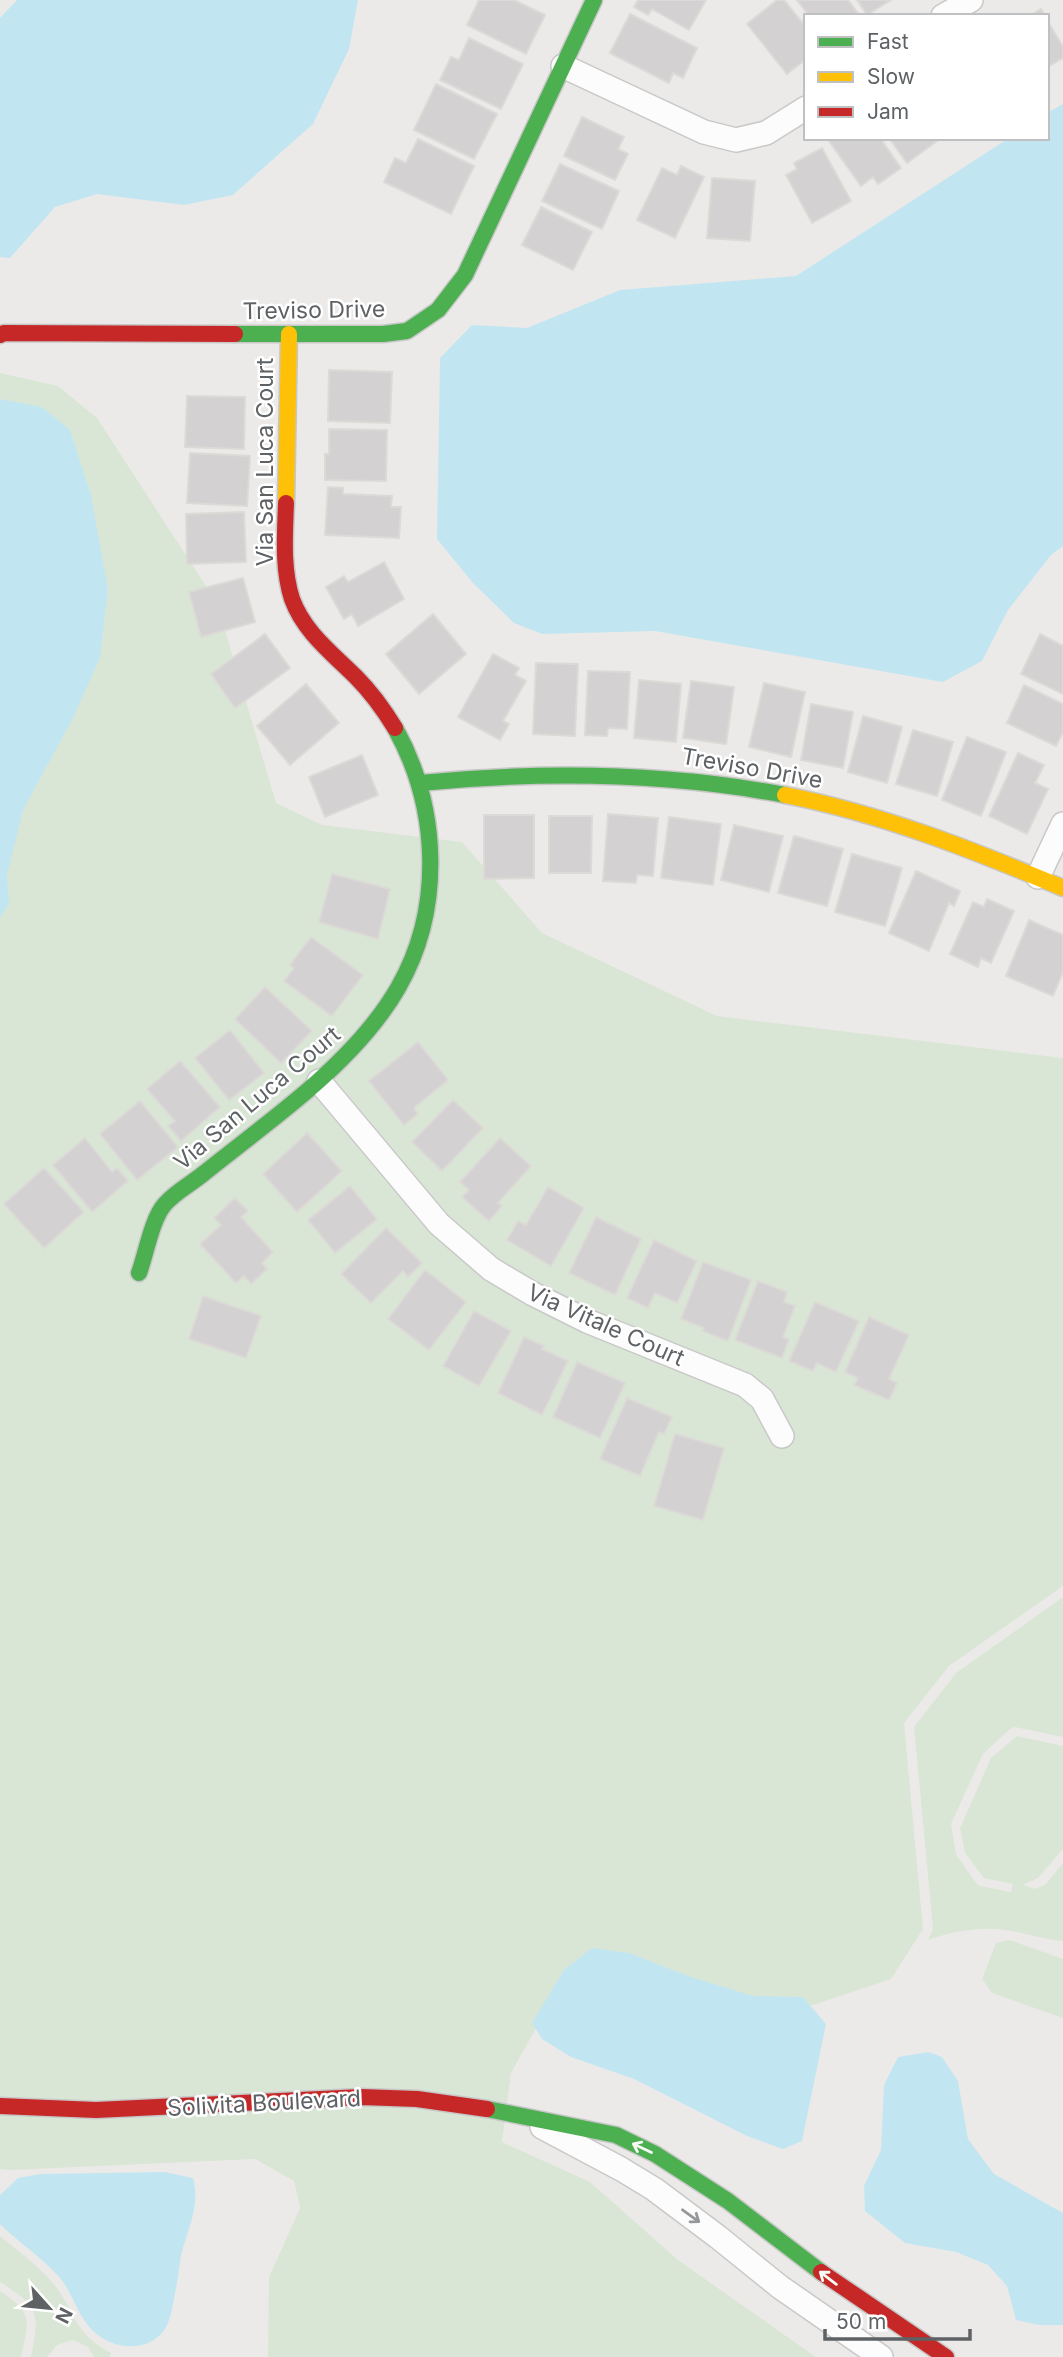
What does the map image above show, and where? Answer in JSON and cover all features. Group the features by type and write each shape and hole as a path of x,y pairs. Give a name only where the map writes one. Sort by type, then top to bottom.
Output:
{"street":[{"name":"Treviso Drive","path":"1,333 383,334 407,331 438,310 465,275 594,0"},
{"path":"946,14 971,0"},
{"path":"563,66 704,132 736,140 766,133 804,109"},
{"name":"Via San Luca Court","path":"139,1272 164,1205 319,1081 357,1045 379,1019 401,984 415,954 425,918 430,854 420,783 407,750 365,685 314,638 293,599 285,548 289,334"},
{"name":"Treviso Drive","path":"420,783 482,775 612,774 730,783 825,803 934,835 1063,888"},
{"path":"1038,877 1063,824"},
{"name":"Via Vitale Court","path":"319,1081 439,1224 491,1269 587,1321 735,1380 762,1399 782,1436"},
{"name":"Solivita Boulevard","path":"0,2106 96,2110 361,2097 417,2099 473,2106 616,2135 655,2154 728,2200 843,2289 946,2357"},
{"name":"Solivita Boulevard","path":"527,2118 654,2189 780,2287 881,2357"}],"green space":[{"path":"0,373 58,386 97,418 217,603 276,803 322,825 462,842 542,933 717,1016 1063,1058 1063,1586 949,1666 904,1723 923,1929 891,1979 810,2006 743,2000 549,2005 511,2073 502,2142 590,2182 678,2260 816,2357 268,2357 269,2277 300,2208 294,2181 255,2159 0,2169"},
{"path":"1063,1597 1063,1737 1015,1727 1010,1729 983,1754 951,1824 956,1854 976,1883 1011,1892 1013,1884 984,1878 965,1853 960,1828 991,1758 1017,1736 1063,1746 1063,1849 1038,1878 1023,1885 1035,1889 1046,1884 1063,1863 1063,1941 995,1929 955,1932 928,1940 933,1929 914,1727 956,1673"},
{"path":"1010,1940 1063,1959 1063,2018 992,1993 982,1979 996,1943"},
{"path":"0,2236 47,2276 82,2330 111,2353 109,2357 94,2357 88,2347 73,2340 57,2345 47,2357 31,2357 35,2330 34,2312 23,2298 0,2282"},
{"path":"0,2291 24,2312 27,2326 21,2357 0,2357"}],"water":[{"path":"17,0 358,0 349,49 313,124 233,195 184,205 97,194 55,207 10,258 0,257 0,18"},
{"path":"1063,104 1063,546 1051,555 1008,610 982,661 943,682 655,631 542,634 514,623 473,583 437,539 440,358 472,325 527,328 620,290 796,276 1006,140 1049,140 1049,112"},
{"path":"0,399 42,407 70,430 91,495 108,590 100,658 72,720 23,810 7,875 9,904 0,918"},
{"path":"592,1948 629,1953 691,1977 753,1996 803,1997 826,2024 802,2141 783,2149 747,2136 634,2079 571,2057 542,2039 532,2023 564,1970"},
{"path":"929,2052 942,2057 958,2081 968,2139 994,2174 1063,2213 1063,2325 1039,2325 1016,2320 1007,2286 988,2265 956,2252 905,2243 865,2211 864,2186 881,2150 884,2085 898,2057"},
{"path":"165,2172 193,2178 195,2189 194,2208 181,2256 170,2316 165,2329 157,2338 147,2343 136,2346 114,2344 94,2332 83,2319 60,2278 46,2263 0,2224 0,2195 18,2178 40,2174"}],"building":[{"path":"479,0 514,0 545,15 526,54 467,25"},
{"path":"638,0 706,0 689,30 652,9 648,15 634,7"},
{"path":"777,0 784,0 804,25 804,61 787,74 747,24"},
{"path":"797,0 848,0 858,14 808,14"},
{"path":"857,0 891,0 869,14"},
{"path":"630,14 697,48 683,78 673,73 669,83 610,53"},
{"path":"1049,23 1063,47 1063,58 1049,66"},
{"path":"469,38 523,64 501,109 440,80 451,57 459,60"},
{"path":"436,84 497,114 474,159 414,130"},
{"path":"582,117 624,137 618,149 628,154 615,180 564,156"},
{"path":"418,139 474,166 451,214 384,182 395,158 406,163"},
{"path":"881,140 901,168 878,184 873,177 861,186 829,141"},
{"path":"890,140 938,140 907,163"},
{"path":"822,148 851,201 812,223 786,175 797,169 794,163"},
{"path":"560,164 619,191 602,229 542,201"},
{"path":"681,166 704,177 675,238 637,220 662,168 677,175"},
{"path":"712,178 755,181 750,241 707,238"},
{"path":"541,207 592,232 573,270 522,245"},
{"path":"329,370 392,372 390,423 328,421"},
{"path":"187,396 245,397 244,449 185,447"},
{"path":"329,429 387,430 386,481 325,480"},
{"path":"190,453 250,456 247,506 187,503"},
{"path":"328,487 343,488 343,494 392,496 391,507 401,507 399,538 325,535"},
{"path":"244,512 246,562 187,564 186,514"},
{"path":"384,562 404,599 358,626 352,614 344,619 326,587 344,576 348,582"},
{"path":"243,578 255,622 201,637 189,592"},
{"path":"433,614 466,654 419,694 386,654"},
{"path":"265,634 290,668 235,708 211,674"},
{"path":"1040,634 1063,646 1063,694 1021,674"},
{"path":"493,654 519,668 515,675 526,681 503,721 509,724 500,740 458,717"},
{"path":"536,663 578,664 575,736 533,734"},
{"path":"588,671 630,672 627,729 608,728 607,736 585,735"},
{"path":"639,680 681,684 676,742 634,738"},
{"path":"691,681 734,687 726,744 683,738"},
{"path":"764,683 805,692 791,757 749,747"},
{"path":"306,684 339,723 290,765 257,726"},
{"path":"1024,685 1063,704 1063,732 1056,746 1007,723"},
{"path":"811,704 853,712 843,768 801,760"},
{"path":"863,716 902,727 887,783 848,772"},
{"path":"913,730 953,742 937,796 896,784"},
{"path":"967,737 1006,752 981,816 942,800"},
{"path":"1018,753 1044,765 1035,783 1048,789 1027,834 989,816"},
{"path":"362,755 378,795 325,817 309,777"},
{"path":"608,814 658,818 653,876 637,875 636,883 603,881"},
{"path":"484,815 534,815 534,878 484,879"},
{"path":"549,816 592,816 591,873 549,873"},
{"path":"669,817 721,824 713,885 661,878"},
{"path":"734,825 783,836 769,892 721,880"},
{"path":"794,836 843,849 827,906 778,893"},
{"path":"852,854 902,868 885,926 835,912"},
{"path":"916,871 960,891 954,906 949,903 929,951 889,933"},
{"path":"332,874 390,889 378,939 319,922"},
{"path":"987,899 1014,911 991,963 981,958 978,967 950,954 973,902 984,907"},
{"path":"1029,920 1063,935 1063,972 1053,996 1006,976"},
{"path":"311,937 363,975 332,1016 284,981 294,968 290,965"},
{"path":"265,987 312,1031 281,1063 235,1019"},
{"path":"230,1030 264,1073 229,1100 195,1058"},
{"path":"418,1042 448,1080 414,1108 418,1114 404,1125 369,1081"},
{"path":"180,1061 220,1107 181,1141 168,1126 175,1121 147,1089"},
{"path":"453,1100 483,1128 442,1171 412,1142"},
{"path":"140,1101 178,1147 137,1180 100,1134"},
{"path":"307,1133 342,1171 297,1212 263,1174"},
{"path":"85,1138 112,1172 117,1168 128,1181 92,1212 53,1165"},
{"path":"500,1138 531,1166 498,1203 502,1206 489,1221 462,1197 469,1190 460,1182"},
{"path":"44,1168 84,1212 44,1248 4,1204"},
{"path":"350,1186 377,1219 335,1253 308,1220"},
{"path":"548,1187 584,1208 551,1266 507,1240 518,1221 526,1225"},
{"path":"235,1198 248,1211 241,1217 273,1252 262,1263 267,1269 251,1284 244,1276 236,1283 200,1244 221,1225 214,1218"},
{"path":"596,1217 641,1239 615,1295 569,1273"},
{"path":"386,1228 422,1263 408,1277 403,1271 371,1303 341,1274"},
{"path":"654,1240 697,1261 677,1303 655,1293 648,1308 627,1298"},
{"path":"703,1262 751,1280 728,1341 681,1319"},
{"path":"425,1270 466,1302 429,1350 388,1319"},
{"path":"758,1281 787,1292 784,1302 795,1306 783,1337 789,1339 782,1358 735,1340"},
{"path":"203,1296 261,1316 246,1358 189,1339"},
{"path":"815,1302 859,1321 836,1372 817,1363 813,1371 789,1361"},
{"path":"474,1311 511,1331 479,1386 443,1366"},
{"path":"869,1317 909,1335 889,1379 897,1383 889,1400 854,1385 858,1378 845,1372"},
{"path":"524,1337 568,1361 542,1415 498,1393"},
{"path":"577,1362 625,1383 600,1438 553,1417"},
{"path":"627,1398 672,1417 664,1434 659,1432 640,1476 600,1459"},
{"path":"675,1434 724,1448 703,1520 654,1506"}],"traffic: fast":[{"path":"235,334 383,334 407,331 438,310 465,275 594,0"},
{"path":"139,1273 153,1227 165,1204 294,1102 345,1056 389,1003 413,957 423,925 429,891 430,858 420,791 410,759 395,728"},
{"path":"420,783 557,775 603,776 694,782 785,795"},
{"path":"487,2109 616,2135 655,2154 728,2201 821,2272"}],"traffic: slow":[{"path":"286,503 289,334"},
{"path":"785,795 857,812 927,834 1063,888"}],"traffic: jam":[{"path":"0,335 235,334"},
{"path":"286,503 285,563 297,611 320,641 367,689 395,728"},
{"path":"0,2106 96,2110 361,2097 417,2099 487,2109"},
{"path":"821,2272 946,2357"}]}
